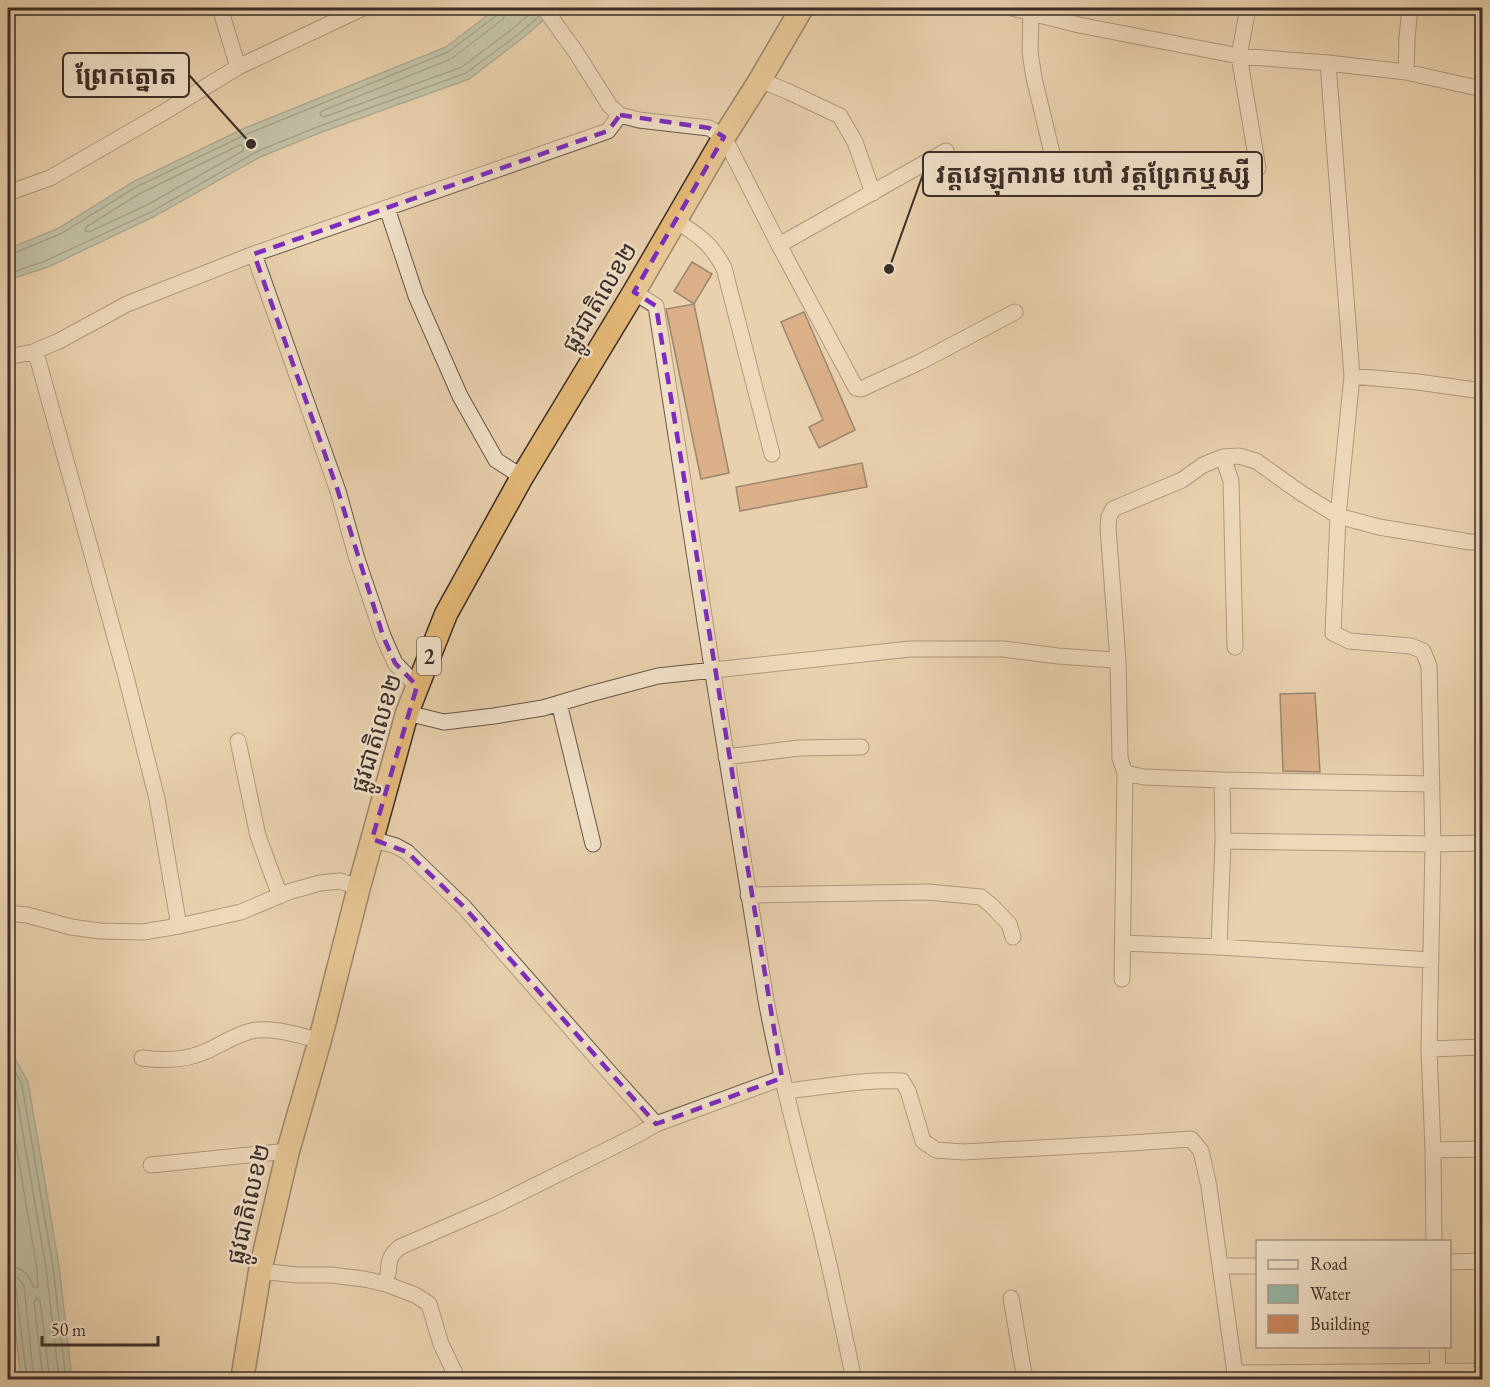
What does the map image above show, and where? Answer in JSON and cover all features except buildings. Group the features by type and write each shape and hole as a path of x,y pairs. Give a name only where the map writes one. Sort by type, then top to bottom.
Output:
{"highway":[{"name":"ផ្លូវជាតិលេខ២","path":"242,1380 260,1271 288,1152 407,713 446,614 522,477 802,8"}],"street":[{"path":"220,8 238,68"},
{"path":"8,193 50,178 238,68 362,8"},
{"path":"544,8 610,106 620,116 709,128 724,137 856,388 861,389 910,366 1015,312"},
{"path":"1012,8 1079,25 1239,56 1406,72 1482,89"},
{"path":"1248,8 1239,56 1258,168"},
{"path":"1406,72 1410,8"},
{"path":"1031,12 1030,52 1034,78 1059,182"},
{"path":"1328,63 1352,375 1338,516 1333,633 1349,641 1411,646 1424,651 1429,666 1433,844 1429,1049 1434,1240"},
{"path":"760,80 840,116 855,142 873,193"},
{"path":"8,357 33,352 59,341 127,304 254,254 608,131 620,116"},
{"path":"779,245 946,151"},
{"path":"387,208 416,296 460,396 496,460 522,477"},
{"path":"675,220 703,238 714,251 723,268 772,454"},
{"path":"254,254 338,491 382,636 395,663 417,686"},
{"path":"634,292 656,306 748,895 776,1055 854,1380"},
{"path":"33,352 39,360 125,673 157,799 179,926"},
{"path":"1352,375 1482,391"},
{"path":"1122,979 1125,773 1120,758 1118,661 1108,528 1109,517 1113,509 1182,480 1203,465 1223,457 1239,456 1256,461 1338,516 1390,529 1482,542"},
{"path":"1223,457 1231,481 1235,647"},
{"path":"407,713 444,722 543,708 658,676 910,649 1003,649 1118,661"},
{"path":"559,704 593,844"},
{"path":"238,741 258,836 280,896"},
{"path":"726,757 799,748 861,747"},
{"path":"1125,773 1143,777 1222,780 1432,784"},
{"path":"1219,947 1223,841 1222,780"},
{"path":"372,838 406,852 464,907 656,1124"},
{"path":"1223,841 1482,843"},
{"path":"8,913 27,915 71,927 100,931 143,932 241,912 280,896 320,884 340,881 359,887"},
{"path":"748,895 928,892 981,897 1009,924 1013,937"},
{"path":"1122,943 1431,960"},
{"path":"142,1058 157,1060 192,1057 253,1031 271,1030 320,1040"},
{"path":"1429,1049 1482,1047"},
{"path":"388,1274 392,1253 400,1247 494,1206 656,1124 784,1084 902,1081 908,1091 923,1141 936,1150 974,1152 1191,1139 1200,1151 1209,1187 1236,1376 1438,1372 1477,1374"},
{"path":"1433,1150 1482,1149"},
{"path":"151,1166 288,1152"},
{"path":"1451,1263 1482,1261"},
{"path":"1221,1266 1256,1266"},
{"path":"260,1271 364,1279 415,1294 429,1304 441,1344 458,1380"},
{"path":"1011,1298 1025,1380"},
{"path":"1437,1348 1438,1372"}],"highlighted area":[{"path":"620,115 709,128 724,137 634,292 656,306 782,1078 656,1124 464,907 407,852 372,839 417,686 395,663 383,636 338,491 254,254 608,131"}],"water":[{"path":"497,8 557,8 524,37 469,79 260,157 153,217 48,267 8,280 8,249 59,228 133,182 245,128 446,47"},
{"path":"8,1046 28,1082 59,1266 72,1379 21,1379 8,1263"}],"place":[{"name":"ព្រែកត្នោត","path":"251,144"},
{"name":"វត្តវេឡុការាម ហៅ វត្តព្រែកឬស្សី","path":"889,269"}]}
